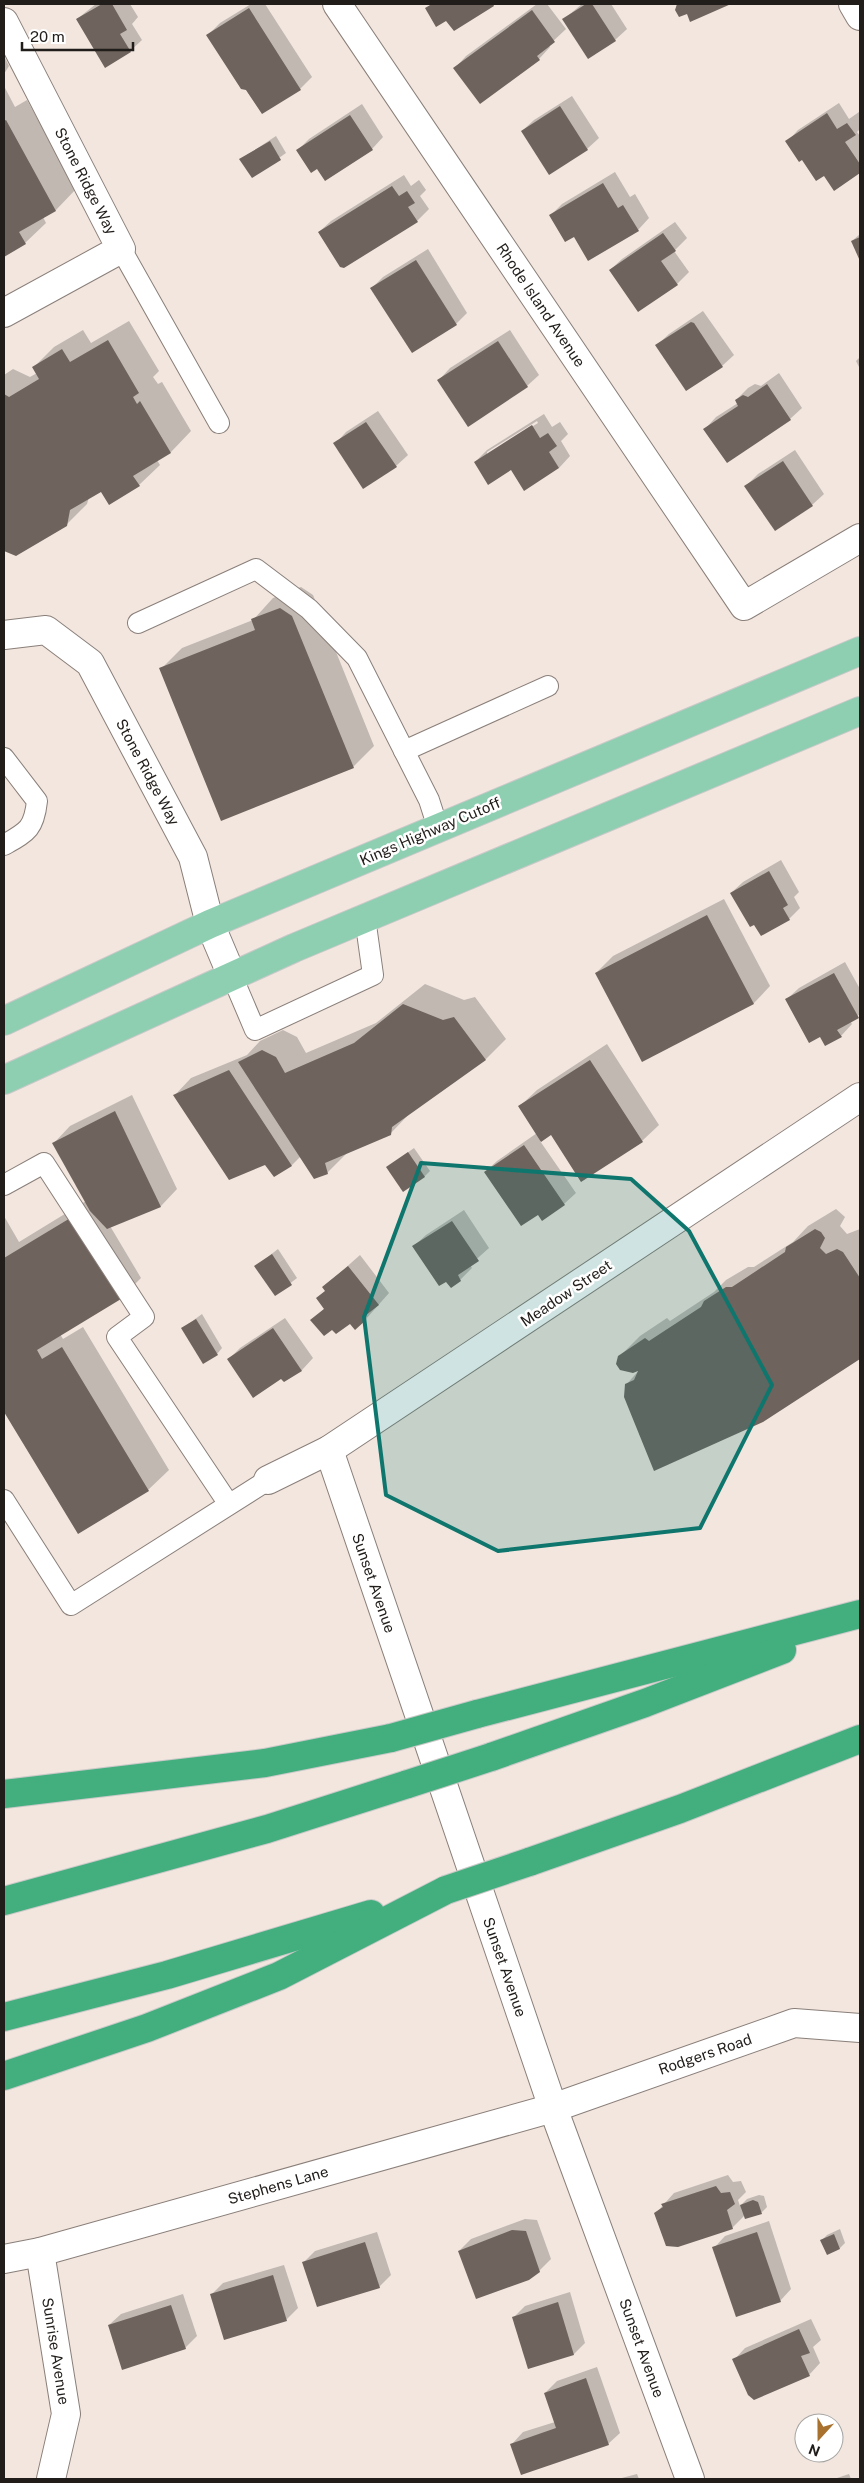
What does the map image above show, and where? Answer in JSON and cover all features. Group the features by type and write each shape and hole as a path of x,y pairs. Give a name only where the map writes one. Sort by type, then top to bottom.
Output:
{"highway":[{"path":"4,1794 265,1763 391,1738 860,1614"},
{"path":"4,1901 267,1829 491,1757 645,1703 860,1618"},
{"path":"4,2018 272,1945 446,1890 689,1806 860,1739"},
{"path":"4,2076 147,2028 279,1976 446,1890"}],"main road":[{"name":"Kings Highway Cutoff","path":"4,1021 210,924 860,651"},
{"path":"4,1080 232,976 365,918 860,711"}],"street":[{"name":"Rhode Island Avenue","path":"337,4 744,606 860,538"},
{"path":"852,4 860,16"},
{"name":"Stone Ridge Way","path":"4,22 121,248 4,313"},
{"name":"Stone Ridge Way","path":"4,635 46,630 90,663 193,857 210,924 232,976"},
{"name":"Meadow Street","path":"268,1480 329,1450 860,1097"},
{"name":"Sunset Avenue","path":"329,1450 552,2108 690,2479"},
{"name":"Rodgers Road","path":"552,2108 794,2023 860,2028"},
{"name":"Stephens Lane","path":"4,2259 40,2252 552,2108"},
{"name":"Sunrise Avenue","path":"40,2252 66,2414 52,2479"}],"lane":[{"path":"121,248 219,423"},
{"path":"138,623 256,569 309,609 357,658 429,800 438,828"},
{"path":"404,751 548,686"},
{"path":"4,758 37,801 35,818 27,832 4,845"},
{"path":"232,976 255,1030 374,975 365,918"},
{"path":"4,1185 44,1163 144,1317 117,1337 228,1503"},
{"path":"4,1500 71,1605 228,1503 268,1480"}],"highlighted area":[{"path":"421,1163 631,1179 689,1231 772,1385 700,1528 498,1551 386,1495 364,1317"}],"building":[{"path":"102,4 112,4 127,30 120,34 131,52 105,68 76,19"},
{"path":"432,4 493,4 494,6 454,31 446,21 436,27 425,8"},
{"path":"586,4 592,4 616,41 588,59 562,19"},
{"path":"677,4 731,4 690,22 687,14 679,17 675,10"},
{"path":"249,8 301,90 262,114 246,90 241,89 206,35"},
{"path":"532,10 555,42 537,56 540,60 480,104 453,68"},
{"path":"560,106 588,150 549,175 521,131"},
{"path":"827,113 837,129 847,123 856,135 845,142 860,164 860,173 834,191 824,176 816,181 802,160 799,162 785,141"},
{"path":"350,115 373,150 325,181 317,169 311,173 296,150"},
{"path":"6,120 56,211 19,232 26,244 4,257 4,121"},
{"path":"270,141 281,160 252,178 239,159"},
{"path":"603,183 618,208 623,205 639,231 588,261 574,237 565,242 549,215"},
{"path":"392,186 399,196 407,191 415,203 408,207 418,222 344,268 340,267 318,232"},
{"path":"663,233 676,251 661,261 678,285 638,312 609,270"},
{"path":"860,237 860,261 851,241"},
{"path":"416,260 457,325 412,353 370,288"},
{"path":"691,322 694,323 723,367 686,391 655,345"},
{"path":"108,340 139,393 133,397 137,404 140,401 171,453 133,476 140,486 109,505 101,492 70,510 67,526 16,556 4,551 4,394 9,397 39,379 32,367 62,349 70,362"},
{"path":"498,341 528,387 468,427 437,380"},
{"path":"767,384 791,420 727,463 703,429 738,406 735,400 743,395 748,397"},
{"path":"366,422 397,467 363,489 333,443"},
{"path":"532,425 540,438 548,433 557,446 549,452 559,468 524,491 511,470 488,485 474,462"},
{"path":"783,461 813,506 775,531 744,486"},
{"path":"280,608 292,616 354,768 221,821 159,668 255,630 251,619"},
{"path":"769,871 788,905 783,908 790,920 761,936 754,925 750,927 730,893"},
{"path":"707,915 754,1004 642,1062 595,973"},
{"path":"834,973 859,1018 837,1030 842,1037 825,1046 820,1037 809,1043 785,999"},
{"path":"403,1004 443,1020 454,1017 486,1060 392,1127 391,1135 325,1163 328,1174 314,1179 238,1062 262,1050 276,1057 285,1073 354,1043"},
{"path":"590,1060 643,1142 581,1182 551,1135 541,1142 518,1106"},
{"path":"229,1070 292,1166 274,1177 265,1165 229,1180 173,1095"},
{"path":"115,1111 161,1207 107,1229 90,1211 52,1143"},
{"path":"524,1145 565,1205 542,1221 538,1215 521,1226 484,1172"},
{"path":"408,1152 425,1177 403,1192 386,1167"},
{"path":"72,1217 121,1299 37,1350 42,1359 62,1347 149,1491 78,1534 4,1412 4,1258"},
{"path":"452,1221 479,1261 458,1275 461,1281 451,1288 446,1282 439,1286 412,1246"},
{"path":"815,1229 821,1232 825,1238 820,1248 826,1254 837,1249 843,1252 860,1278 860,1359 763,1422 654,1471 624,1397 625,1384 634,1380 638,1371 633,1373 620,1370 616,1364 618,1356 645,1338 649,1341 701,1307 704,1301 726,1287 732,1287 785,1252 786,1247"},
{"path":"272,1254 292,1285 275,1296 254,1266"},
{"path":"348,1266 379,1305 366,1315 366,1320 355,1330 350,1324 336,1334 332,1330 324,1336 310,1320 324,1309 316,1298 325,1291 322,1287"},
{"path":"196,1319 218,1355 203,1364 181,1328"},
{"path":"273,1328 302,1371 284,1382 281,1379 253,1398 227,1359"},
{"path":"716,2186 721,2193 730,2192 735,2204 727,2210 733,2229 678,2247 666,2246 654,2213 663,2207 661,2204"},
{"path":"753,2200 758,2202 762,2214 745,2219 740,2205"},
{"path":"512,2230 526,2231 540,2272 529,2280 476,2299 458,2251"},
{"path":"757,2232 781,2302 736,2317 712,2247"},
{"path":"834,2234 840,2249 827,2255 820,2240"},
{"path":"365,2242 380,2288 317,2307 302,2262"},
{"path":"273,2275 287,2321 224,2340 210,2294"},
{"path":"558,2302 574,2355 528,2369 512,2317"},
{"path":"171,2305 186,2349 122,2370 108,2325"},
{"path":"799,2329 810,2353 801,2356 810,2376 754,2400 748,2395 732,2359"},
{"path":"586,2378 609,2445 521,2475 510,2444 556,2428 544,2393"}]}
